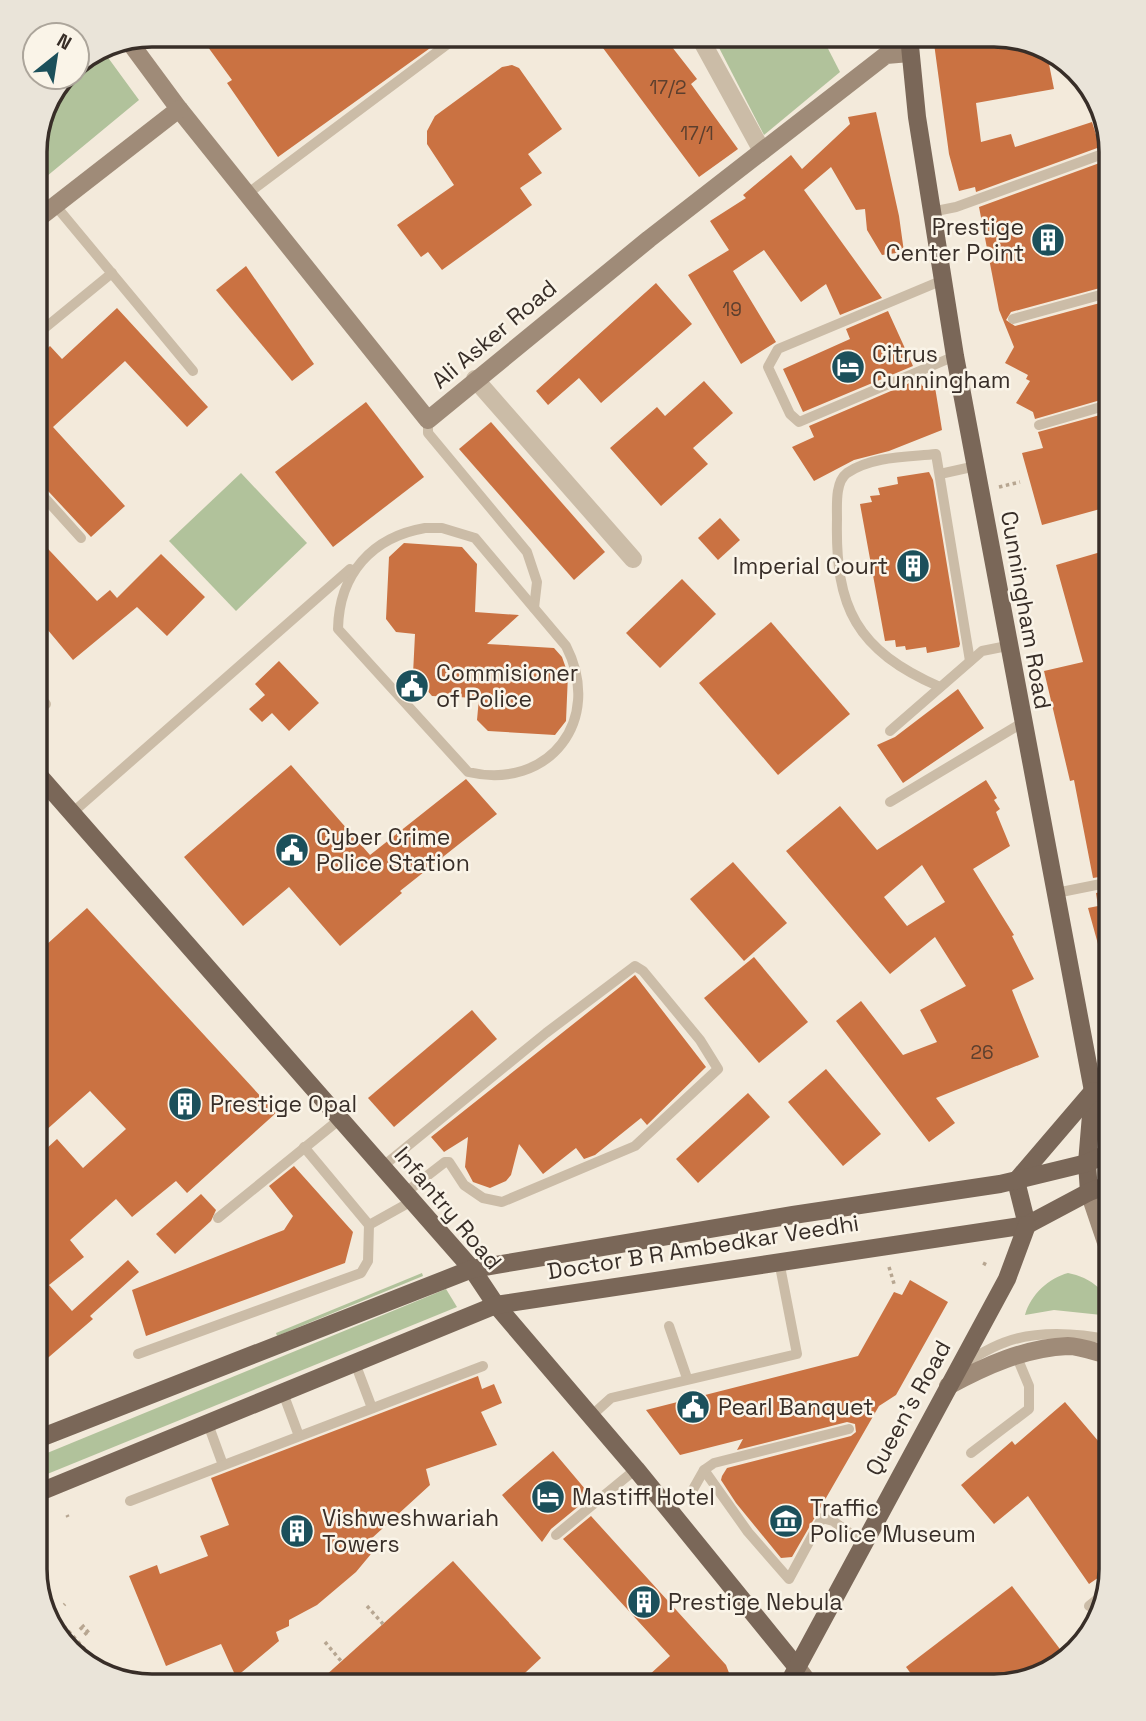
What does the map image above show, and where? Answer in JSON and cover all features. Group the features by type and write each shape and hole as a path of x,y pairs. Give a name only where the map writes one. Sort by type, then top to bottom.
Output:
{"main road":[{"name":"Cunningham Road","path":"910,47 931,212 955,356 1007,646 1093,1091 1087,1163 1089,1192"},
{"name":"Infantry Road","path":"47,785 472,1269 496,1306 636,1469 796,1666"},
{"path":"1027,1225 1016,1181 1093,1091 1099,1104"},
{"name":"Doctor B R Ambedkar Veedhi","path":"47,1435 472,1269 1016,1181 1099,1158"},
{"name":"Doctor B R Ambedkar Veedhi","path":"47,1489 496,1306 778,1260 1027,1225 1099,1188"},
{"name":"Queen's Road","path":"792,1674 1007,1279 1027,1225"}],"street":[{"path":"705,47 762,151"},
{"name":"Ali Asker Road","path":"135,49 179,109 428,420 475,379 762,151 886,55 903,47"},
{"path":"47,211 179,109"},
{"path":"475,379 633,559"},
{"path":"1089,1192 1099,1222"},
{"path":"948,1387 991,1363 1016,1355 1069,1346 1099,1353"},
{"name":"Infantry Road","path":"796,1666 802,1674"}],"lane":[{"path":"247,194 444,47"},
{"path":"931,212 956,207 1099,154"},
{"path":"55,205 193,371"},
{"path":"47,326 112,272"},
{"path":"943,280 778,349 768,368 790,414 799,422 955,356"},
{"path":"1013,319 1099,295"},
{"path":"1039,425 1099,408"},
{"path":"428,420 428,433 527,552 537,582 534,608"},
{"path":"940,687 907,672 869,641 847,610 837,553 838,491 842,478 848,472 882,459 936,454 970,661"},
{"path":"940,474 976,466"},
{"path":"47,500 81,538"},
{"path":"72,813 364,556 392,536 408,531 434,528 459,531 475,537 573,660 580,691 575,721 559,748 533,768 501,776 468,772 338,629 346,582 364,556"},
{"path":"890,731 982,650 1007,646"},
{"path":"890,802 1022,723"},
{"path":"1056,893 1099,884"},
{"path":"369,1225 409,1197 445,1162 449,1162 464,1185 483,1198 502,1202 635,1146 718,1069 693,1031 643,971 635,966 546,1033 382,1167"},
{"path":"218,1218 340,1119"},
{"path":"138,1354 361,1273 369,1261 369,1225 304,1147"},
{"path":"591,1416 611,1398 797,1354 778,1260"},
{"path":"669,1326 687,1378"},
{"path":"959,1366 1004,1342 1018,1339 1062,1335 1099,1339"},
{"path":"971,1453 1028,1409 1029,1386 1016,1355"},
{"path":"355,1363 372,1408"},
{"path":"130,1501 483,1366"},
{"path":"283,1393 299,1436"},
{"path":"208,1424 223,1465"},
{"path":"691,1493 704,1470 714,1463 849,1429"},
{"path":"556,1535 636,1469"},
{"path":"704,1470 755,1541 789,1579 822,1518 833,1521 862,1542"},
{"path":"1089,1606 1093,1603"}],"path":[{"path":"999,486 1020,482"},
{"path":"983,1263 989,1266"},
{"path":"889,1267 895,1287"},
{"path":"367,1606 383,1624"},
{"path":"66,1628 84,1648"},
{"path":"325,1642 341,1661"}],"green space":[{"path":"719,47 827,47 840,72 764,135"},
{"path":"108,58 139,100 47,176 47,146 58,106 67,91 91,91 91,67"},
{"path":"241,473 307,543 236,611 169,541"},
{"path":"422,1273 423,1276 277,1336 276,1333"},
{"path":"1068,1273 1084,1278 1098,1287 1099,1315 1054,1310 1025,1315 1032,1300 1054,1279"},
{"path":"446,1289 457,1307 47,1474 47,1453"}],"building":[{"path":"208,47 432,47 278,157 227,83 232,80"},
{"path":"672,47 697,79 691,84 738,149 699,177 603,48"},
{"path":"934,47 1000,47 1034,55 1049,63 1054,89 976,103 981,142 1011,134 1015,147 1092,122 1099,147 976,192 975,187 959,191 949,154"},
{"path":"512,65 519,68 562,129 528,154 542,173 520,188 532,205 442,270 428,252 421,257 397,225 454,185 427,144 427,131 435,116 502,67"},
{"path":"876,112 899,216 904,252 882,255 867,230 865,209 856,210 831,167 804,190 882,298 840,315 826,284 801,302 764,250 733,271 776,342 741,364 688,275 729,250 710,221 746,198 743,195 791,155 802,169 850,124 848,117"},
{"path":"1099,163 1099,288 1011,312 1006,320 1015,326 1099,303 1099,400 1035,419 1033,412 1016,403 1030,381 1026,379 1028,375 1005,363 1014,347 999,310 979,207"},
{"path":"246,266 314,364 292,381 216,290"},
{"path":"656,283 692,324 601,403 579,378 548,405 536,391"},
{"path":"117,308 208,407 187,427 125,361 53,427 125,506 91,537 47,490 47,349 50,346 62,359"},
{"name":"Citrus Cunningham","path":"888,311 913,366 803,412 783,369 850,339 846,329"},
{"path":"919,379 922,386 934,381 942,430 889,451 854,460 814,481 792,447 814,437 809,426"},
{"path":"704,381 733,413 693,448 708,464 661,506 610,448 657,407 665,416"},
{"path":"366,402 424,477 333,547 275,472"},
{"path":"1099,415 1099,509 1042,525 1022,453 1043,448 1038,432"},
{"path":"491,422 605,552 574,580 459,449"},
{"name":"Imperial Court","path":"929,472 933,480 960,644 959,647 927,653 926,647 906,650 905,646 896,647 895,640 885,641 860,504 872,502 870,496 880,495 878,488 898,484 897,477"},
{"path":"720,518 740,540 718,560 698,538"},
{"path":"404,543 462,547 477,564 475,612 519,615 487,644 554,648 562,657 568,674 566,721 555,735 488,731 477,720 479,698 432,696 413,674 415,634 396,632 386,619 389,557"},
{"path":"47,548 97,601 110,590 117,598 161,554 205,597 167,636 137,607 73,660 47,629"},
{"path":"1099,552 1099,877 1093,878 1074,780 1070,781 1044,671 1083,662 1056,565"},
{"path":"682,579 716,614 660,668 626,633"},
{"path":"771,622 850,714 778,775 699,683"},
{"path":"279,661 319,703 289,731 272,713 262,722 249,709 265,695 255,684"},
{"path":"958,689 984,728 903,783 877,745 895,737"},
{"path":"291,765 370,855 466,779 497,814 400,891 402,893 340,946 289,887 243,926 184,857"},
{"path":"986,780 997,798 994,800 1000,809 996,812 1010,846 973,869 1014,935 1012,936 1034,979 1012,990 1039,1057 936,1098 955,1123 929,1142 836,1021 861,1001 903,1055 937,1042 920,1010 966,986 935,937 890,974 786,851 840,806 877,850","holes":["922,865 945,902 907,926 884,897"]},
{"path":"733,862 787,923 744,961 690,899"},
{"path":"1099,892 1099,948 1088,908 1098,906 1096,893"},
{"path":"87,908 276,1113 187,1193 176,1181 132,1217 116,1199 70,1240 84,1257 49,1285 72,1311 128,1260 139,1272 90,1316 93,1319 47,1359 47,1148 57,1139 83,1168 126,1129 90,1091 47,1129 47,944"},
{"path":"754,957 808,1022 759,1063 704,998"},
{"path":"635,975 706,1067 647,1125 641,1118 595,1155 584,1159 576,1148 543,1174 519,1144 511,1175 506,1181 490,1188 473,1182 465,1167 468,1137 444,1152 431,1137"},
{"path":"472,1010 497,1039 394,1127 368,1098"},
{"path":"826,1069 881,1134 843,1166 788,1102"},
{"path":"748,1093 770,1117 698,1183 676,1159"},
{"path":"294,1166 353,1232 345,1263 146,1336 132,1290 284,1230 293,1216 269,1186"},
{"path":"201,1194 216,1210 211,1221 175,1254 156,1234"},
{"path":"910,1280 948,1302 896,1395 879,1406 792,1557 781,1558 736,1503 721,1480 722,1476 727,1468 851,1436 856,1432 855,1424 847,1422 737,1450 743,1439 680,1455 646,1410 858,1356 894,1292 902,1295"},
{"name":"Vishweshwariah Towers","path":"478,1376 482,1389 494,1384 502,1403 481,1412 497,1445 426,1469 430,1485 371,1539 371,1554 356,1572 317,1605 289,1620 289,1626 276,1632 279,1641 240,1674 235,1674 221,1644 166,1666 129,1576 157,1565 160,1574 208,1556 200,1536 229,1525 211,1478"},
{"path":"1065,1402 1099,1442 1099,1569 1098,1578 1089,1584 1028,1496 994,1524 961,1485 1012,1441 1015,1445"},
{"name":"Mastiff Hotel","path":"553,1451 591,1496 551,1529 542,1542 502,1495"},
{"name":"Prestige Nebula","path":"591,1516 726,1665 729,1674 650,1674 670,1656 563,1539"},
{"path":"453,1561 541,1658 524,1674 327,1674"},
{"path":"1012,1586 1060,1650 1034,1666 1007,1673 911,1674 906,1667"}],"place":[{"name":"Prestige Center Point","path":"1048,240"},
{"name":"Citrus Cunningham","path":"848,367"},
{"name":"Imperial Court","path":"913,566"},
{"name":"Commisioner of Police","path":"412,686"},
{"name":"Cyber Crime Police Station","path":"292,850"},
{"name":"Prestige Opal","path":"185,1104"},
{"name":"Pearl Banquet","path":"693,1407"},
{"name":"Mastiff Hotel","path":"548,1497"},
{"name":"Traffic Police Museum","path":"786,1521"},
{"name":"Vishweshwariah Towers","path":"297,1531"},
{"name":"Prestige Nebula","path":"644,1602"}]}
